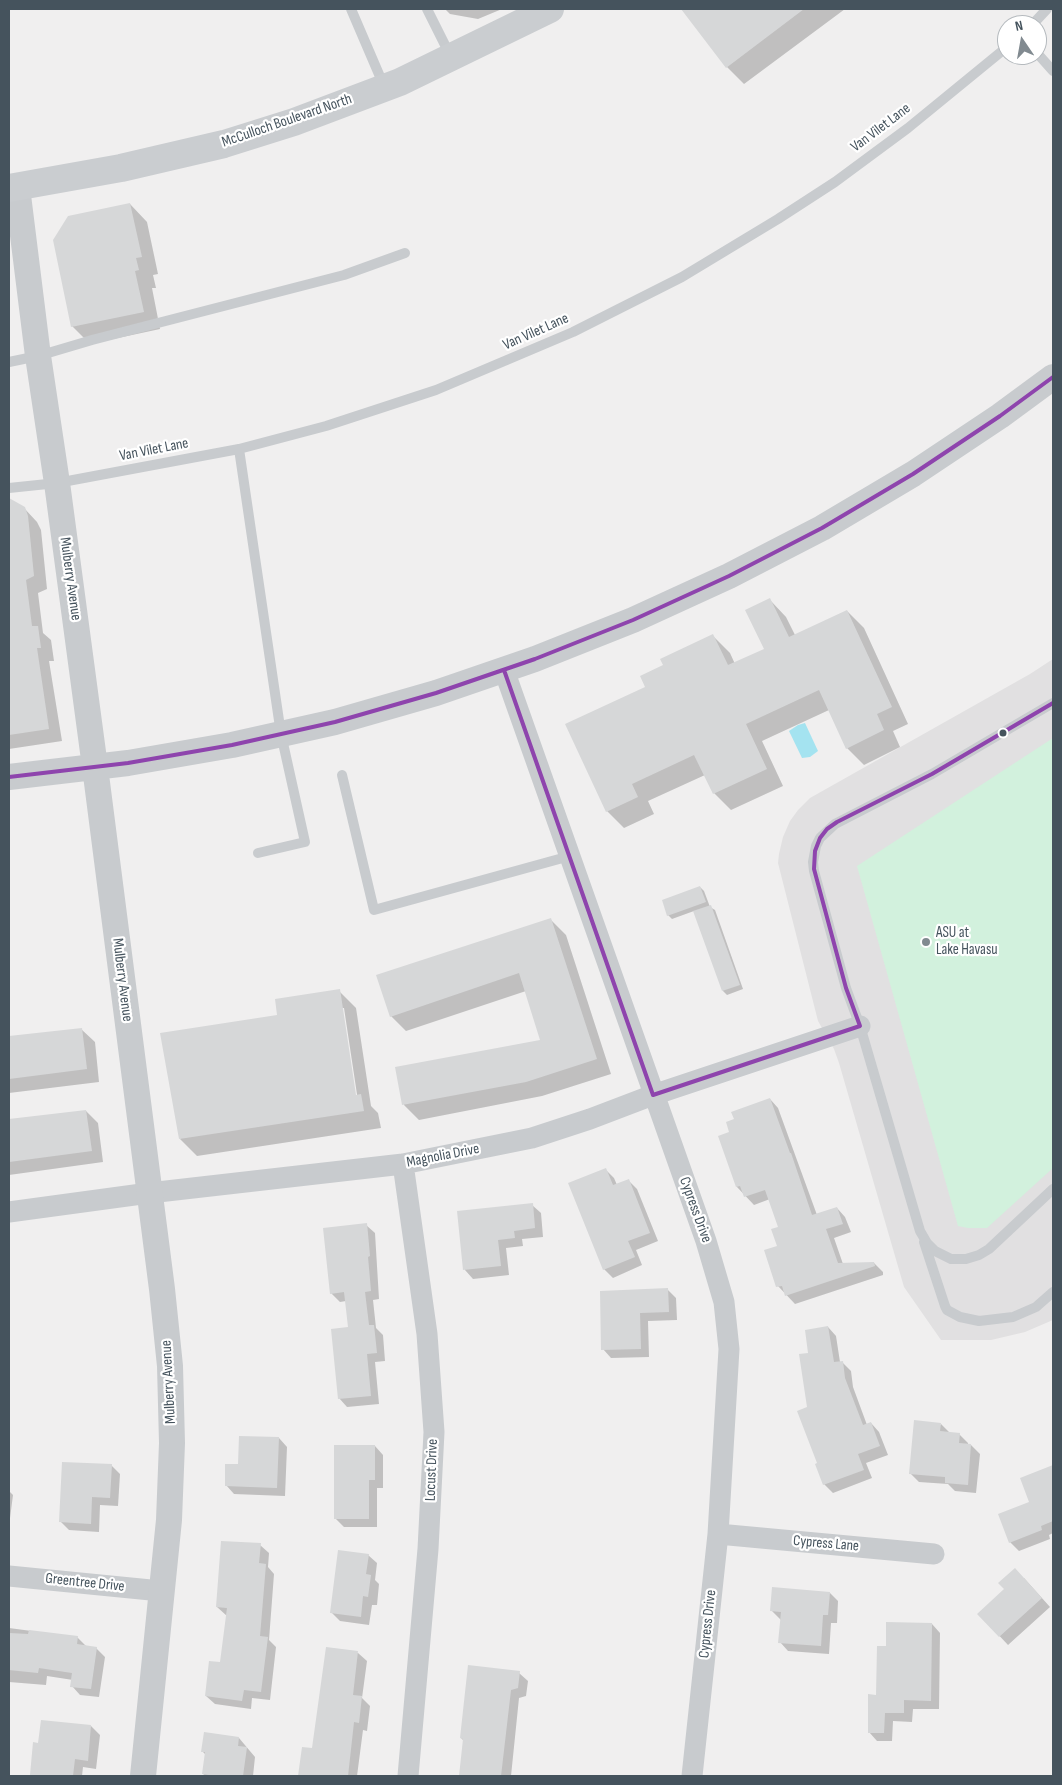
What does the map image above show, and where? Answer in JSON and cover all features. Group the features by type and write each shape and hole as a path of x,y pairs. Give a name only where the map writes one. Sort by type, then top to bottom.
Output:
{"main road":[{"name":"McCulloch Boulevard North","path":"13,187 121,168 224,144 294,122 400,82 550,9"}],"street":[{"name":"Mulberry Avenue","path":"13,187 57,483 95,767 150,1193 170,1366 172,1443 169,1520 143,1776"},
{"path":"9,776 95,767 222,746 281,734 334,722 426,695 535,659 633,620 729,576 822,528 913,474 1000,416 1053,377"},
{"name":"Cypress Drive","path":"504,670 706,1241 724,1302 729,1349 718,1534 692,1776"},
{"name":"Magnolia Drive","path":"9,1212 150,1193 403,1164 532,1138 590,1119 653,1095 860,1026"},
{"name":"Locust Drive","path":"403,1164 427,1334 434,1432 428,1549 408,1776"},
{"name":"Cypress Lane","path":"718,1534 934,1554"},
{"name":"Greentree Drive","path":"9,1576 161,1591"}],"lane":[{"path":"351,9 385,88"},
{"path":"427,9 451,58"},
{"name":"Van Vilet Lane","path":"9,488 57,483 239,449 326,426 436,390 518,357 581,329 674,281 760,231 835,182 914,123 997,55"},
{"path":"9,362 344,275 406,253"},
{"path":"239,449 281,734 305,842 258,853"},
{"path":"1053,703 932,774 837,822 827,829 820,838 815,850 814,869 846,988 860,1026 920,1231 947,1310 957,1316 974,1321 996,1320 1013,1317 1036,1307 1053,1292"},
{"path":"342,775 374,910 570,856"},
{"path":"920,1231 928,1245 940,1254 957,1259 973,1258 989,1249 1053,1189"}],"shaded area":[{"name":"ASU at Lake Havasu","path":"1053,659 1053,1320 1025,1332 991,1340 941,1340 904,1287 839,1063 834,1049 818,1021 778,863 779,854 783,837 790,821 810,798 1030,674"}],"green space":[{"path":"1053,738 1053,1168 987,1228 968,1228 958,1226 857,866"}],"water":[{"path":"805,723 818,751 810,757 802,758 789,731"}],"building":[{"path":"681,9 804,9 726,68"},
{"path":"130,203 142,257 136,258 139,270 135,271 144,312 71,327 53,240 68,216"},
{"path":"9,498 25,507 28,516 34,576 26,580 32,626 38,626 41,648 37,648 49,729 9,735"},
{"path":"770,598 789,637 847,610 892,707 877,714 884,730 846,749 819,690 746,724 767,769 713,794 694,755 632,784 638,797 606,812 565,724 645,687 640,676 663,665 660,659 713,634 728,665 764,649 745,610"},
{"path":"700,886 706,902 667,916 662,900"},
{"path":"711,905 740,985 722,991 693,911"},
{"path":"551,918 597,1059 526,1082 402,1105 395,1067 540,1040 519,973 390,1017 376,975"},
{"path":"340,989 356,1095 361,1094 364,1111 179,1139 160,1033 277,1015 275,999"},
{"path":"82,1028 87,1069 9,1079 9,1036"},
{"path":"770,1098 812,1215 837,1207 843,1224 826,1229 838,1263 874,1262 875,1266 785,1296 782,1286 776,1287 764,1250 777,1246 771,1229 778,1227 765,1190 744,1197 740,1186 736,1187 718,1136 729,1132 726,1122 734,1119 731,1112"},
{"path":"86,1110 92,1151 9,1162 9,1119"},
{"path":"606,1168 613,1185 629,1179 650,1233 628,1241 635,1257 603,1270 568,1183"},
{"path":"533,1203 535,1228 514,1231 515,1238 498,1240 501,1266 463,1270 457,1211"},
{"path":"367,1223 371,1291 365,1292 369,1325 374,1325 377,1353 367,1354 371,1396 338,1399 331,1329 348,1327 344,1292 330,1294 323,1228"},
{"path":"668,1288 669,1312 640,1313 641,1349 601,1350 600,1291"},
{"path":"828,1326 834,1362 843,1361 845,1378 863,1425 871,1422 880,1446 858,1454 864,1470 823,1485 815,1464 817,1463 797,1411 807,1407 799,1354 808,1353 805,1330"},
{"path":"914,1420 941,1423 940,1431 960,1433 959,1443 971,1444 968,1485 945,1483 945,1477 909,1474"},
{"path":"239,1436 279,1437 277,1488 225,1486 225,1464 238,1464"},
{"path":"334,1445 375,1445 375,1480 369,1480 369,1519 334,1519"},
{"path":"62,1462 112,1464 110,1498 92,1497 91,1524 59,1522"},
{"path":"1053,1465 1053,1521 1041,1526 1042,1530 1009,1543 998,1514 1029,1502 1020,1478"},
{"path":"221,1541 261,1543 259,1563 266,1564 260,1636 268,1637 261,1692 244,1690 242,1701 205,1696 209,1661 220,1662 227,1608 216,1607"},
{"path":"338,1550 369,1554 366,1574 371,1575 368,1597 363,1596 361,1617 330,1613"},
{"path":"1015,1568 1042,1598 999,1637 977,1614 1004,1589 998,1583"},
{"path":"772,1587 830,1592 828,1615 823,1615 821,1646 778,1643 781,1612 770,1611"},
{"path":"886,1622 932,1623 931,1701 904,1700 904,1713 885,1713 884,1733 868,1733 868,1694 876,1695 877,1646 886,1646"},
{"path":"29,1630 78,1636 77,1644 97,1647 91,1689 70,1687 72,1673 39,1668 38,1673 9,1670 9,1633 28,1634"},
{"path":"326,1647 358,1651 353,1695 362,1696 359,1723 354,1722 348,1776 298,1776 302,1747 312,1748"},
{"path":"468,1665 520,1671 518,1688 511,1690 501,1776 459,1776 463,1739 460,1738"},
{"path":"41,1720 91,1725 88,1761 75,1759 73,1776 30,1775 33,1742 38,1743"},
{"path":"204,1732 239,1737 238,1746 247,1747 243,1776 202,1774 205,1752 201,1752"}],"transit line":[{"path":"9,777 128,763 232,745 335,722 436,693 535,659 633,620 729,576 822,528 913,474 1000,416 1053,377"},
{"path":"504,670 653,1095 860,1026 846,988 814,869 815,851 820,838 827,829 837,822 932,774 1053,703"}],"place":[{"name":"ASU at Lake Havasu","path":"926,942"}]}
